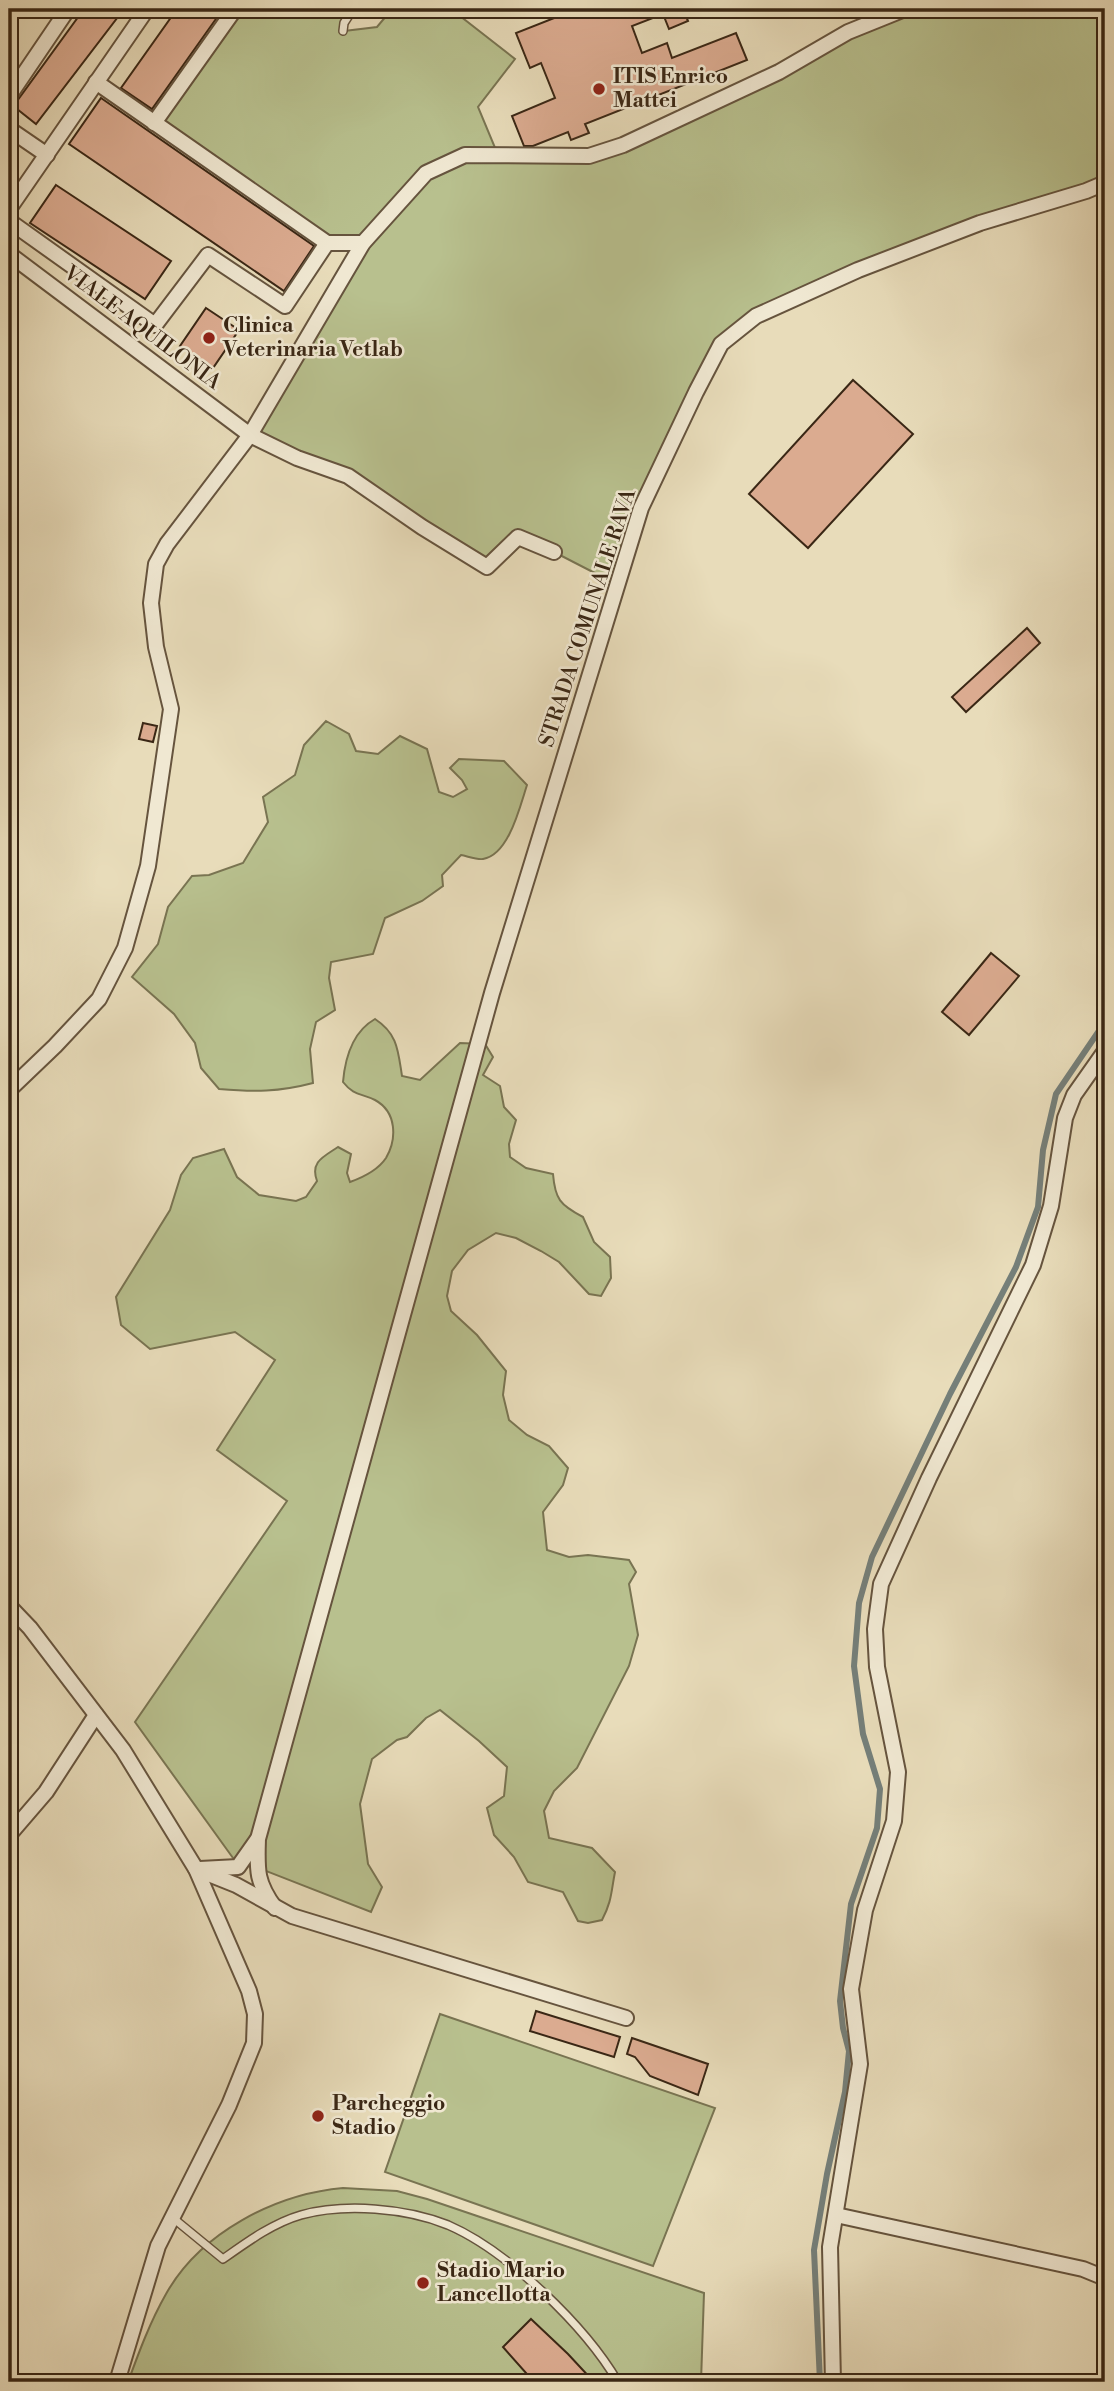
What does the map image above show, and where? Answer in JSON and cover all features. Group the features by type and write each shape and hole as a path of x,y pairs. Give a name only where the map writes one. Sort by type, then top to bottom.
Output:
{"street":[{"path":"9,96 68,9"},
{"path":"9,209 147,9"},
{"path":"154,123 234,9"},
{"path":"9,1090 99,999 125,948 148,866 171,709 156,648 151,603 156,564 167,544 250,435 363,243 426,173 464,155 589,156 695,112 779,72 848,32 905,9"},
{"path":"96,82 327,243 363,243"},
{"path":"9,129 47,155"},
{"name":"STRADA COMUNALE RAVA","path":"258,1839 492,993 641,508 721,344 756,316 858,270 980,223 1105,183"},
{"path":"9,221 155,325 208,254 285,306 327,243"},
{"name":"VIALE AQUILONIA","path":"9,254 250,435 297,458 348,476 422,527 487,567 518,537 554,552"},
{"path":"833,2382 830,2247 860,2064 851,1989 865,1910 894,1821 898,1772 877,1667 875,1629 881,1584 929,1478 1033,1265 1051,1206 1065,1118 1074,1095 1105,1051"},
{"path":"9,1606 30,1628 123,1750 196,1869 249,1991 255,2014 254,2043 229,2105 158,2246 117,2382"},
{"path":"9,1835 46,1791 96,1715"},
{"path":"239,1886 235,1875 238,1867 258,1839"},
{"path":"258,1839 257,1873 262,1891 275,1908"},
{"path":"196,1869 238,1867"},
{"path":"196,1869 239,1886 292,1916 626,2018"},
{"path":"239,1886 251,1884 257,1873"},
{"path":"836,2215 1083,2269 1105,2278"}],"lane":[{"path":"343,31 344,23 353,9"},
{"path":"173,2218 223,2259 272,2227 300,2216 331,2209 394,2211 446,2224 469,2236 512,2266 543,2294 571,2322 610,2368 618,2382"}],"green space":[{"path":"235,9 355,9 344,31 377,27 392,9 451,9 515,59 478,107 498,155 589,156 905,9 1105,9 1105,183 791,298 721,344 641,508 618,585 518,537 487,567 348,476 250,435 363,244 327,243 154,123"},
{"path":"326,721 349,734 356,751 378,754 400,736 427,749 439,792 453,797 467,789 450,768 459,759 504,761 527,785 517,817 500,849 483,859 461,855 442,875 443,886 422,901 385,918 373,954 331,962 329,978 335,1010 316,1022 310,1049 313,1083 266,1091 219,1089 201,1068 195,1043 174,1014 132,977 158,944 168,907 192,876 209,875 243,863 268,822 263,797 295,775 304,745"},
{"path":"375,1019 393,1037 402,1076 420,1080 460,1043 485,1044 493,1057 483,1075 500,1086 504,1107 516,1120 509,1144 510,1157 526,1168 553,1174 555,1190 560,1200 583,1217 594,1242 610,1257 611,1278 601,1296 589,1294 559,1262 516,1238 496,1233 468,1250 452,1271 447,1296 451,1311 477,1335 506,1371 503,1395 509,1420 527,1435 549,1446 568,1468 563,1485 543,1512 547,1550 569,1557 588,1555 629,1560 636,1572 629,1584 638,1635 629,1666 577,1768 554,1791 544,1811 549,1838 592,1848 615,1872 602,1920 588,1923 578,1921 563,1892 528,1882 514,1857 494,1835 487,1808 504,1796 507,1767 440,1710 426,1718 407,1737 397,1740 372,1759 360,1804 368,1864 382,1887 371,1912 233,1858 135,1722 287,1501 217,1450 275,1360 235,1332 150,1349 121,1325 116,1297 170,1210 181,1175 193,1158 224,1149 237,1177 259,1195 296,1201 306,1197 317,1181 315,1169 319,1161 338,1147 351,1154 347,1173 350,1182 370,1173 383,1162 390,1151 393,1134 388,1111 375,1100 354,1092 343,1082 355,1039 367,1024"},
{"path":"440,2014 715,2108 653,2266 385,2172"},
{"name":"Stadio Mario Lancellotta","path":"343,2188 397,2191 427,2199 704,2293 701,2382 128,2382 160,2305 181,2272 198,2253 219,2235 266,2208 317,2192"}],"building":[{"path":"84,9 124,9 36,124 12,105"},
{"path":"177,9 223,9 152,109 121,88"},
{"path":"577,9 683,9 688,21 669,29 663,14 632,26 642,53 667,43 672,58 736,33 747,60 585,124 589,133 571,140 568,132 533,146 524,146 512,116 555,98 541,63 530,68 516,33"},
{"path":"101,98 314,246 284,291 69,144"},
{"path":"56,185 171,261 145,299 30,223"},
{"name":"Clinica Veterinaria Vetlab","path":"206,308 239,330 213,368 180,346"},
{"path":"853,380 913,434 808,548 749,494"},
{"path":"1027,628 1040,643 966,712 952,697"},
{"path":"143,723 157,726 153,742 139,739"},
{"path":"991,953 1019,976 969,1035 942,1012"},
{"path":"536,2011 620,2037 614,2057 530,2031"},
{"path":"632,2038 708,2064 698,2095 650,2076 635,2057 627,2054"},
{"path":"531,2319 594,2382 534,2382 503,2347"}],"waterway":[{"path":"820,2382 814,2250 845,2092 849,2051 840,2001 851,1904 877,1828 880,1789 863,1734 854,1666 859,1603 872,1557 950,1394 1016,1267 1038,1207 1043,1150 1056,1094 1105,1022"}],"place":[{"name":"ITIS Enrico Mattei","path":"599,89"},
{"name":"Clinica Veterinaria Vetlab","path":"209,338"},
{"name":"Parcheggio Stadio","path":"318,2116"},
{"name":"Stadio Mario Lancellotta","path":"423,2283"}]}
